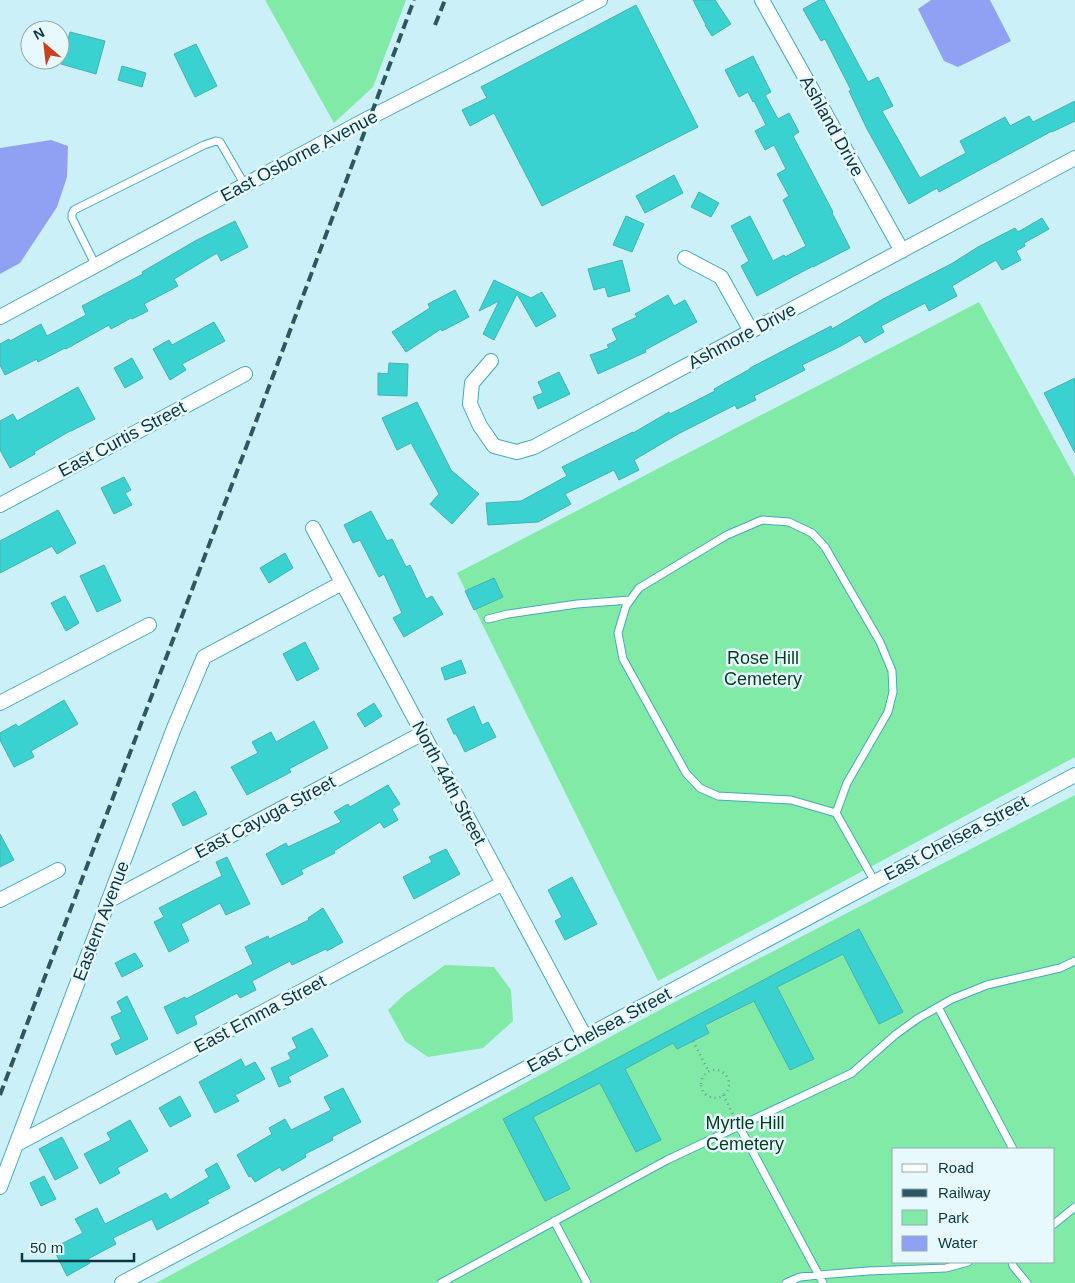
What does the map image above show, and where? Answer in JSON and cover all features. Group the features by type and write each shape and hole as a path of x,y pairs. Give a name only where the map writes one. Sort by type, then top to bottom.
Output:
{"street":[{"name":"East Osborne Avenue","path":"0,317 369,118 600,0"},
{"name":"Ashland Drive","path":"762,0 902,252"},
{"name":"Ashmore Drive","path":"491,361 472,383 470,404 480,426 494,446 517,452 534,447 1075,158"},
{"path":"685,258 721,277 751,331"},
{"name":"East Curtis Street","path":"0,505 245,374"},
{"name":"North 44th Street","path":"313,528 585,1037"},
{"name":"Eastern Avenue","path":"0,1187 174,728 204,656 342,583"},
{"path":"0,703 149,625"},
{"name":"East Cayuga Street","path":"108,902 422,733"},
{"name":"East Chelsea Street","path":"122,1283 1075,775"},
{"path":"0,900 58,870"},
{"name":"East Emma Street","path":"17,1144 503,883"}],"lane":[{"path":"96,266 72,218 72,214 74,210 96,198 216,140 220,142 245,185"},
{"path":"836,813 847,783 888,712 893,692 892,671 880,642 825,547 812,533 789,522 762,520 727,535 639,588 626,606 618,633 623,659 686,773 700,788 718,796 791,800 836,813 875,882"},
{"path":"488,619 508,614 577,604 630,600"},
{"path":"441,1283 667,1160 852,1073 895,1035 917,1019 952,999 987,985 1060,968 1075,961"},
{"path":"938,1007 1012,1148"},
{"path":"739,1126 823,1283"},
{"path":"1055,1223 1075,1207"},
{"path":"554,1221 587,1283"},
{"path":"786,1283 800,1277 868,1271 946,1268 964,1263"},
{"path":"1013,1263 1027,1283"}],"path":[{"path":"693,1041 708,1072"},
{"path":"717,1070 727,1077 729,1085 726,1093 722,1096 710,1097 703,1091 702,1078 708,1072 717,1070"},
{"path":"722,1096 739,1126"}],"green space":[{"path":"265,0 406,0 373,87 334,123"},
{"name":"Rose Hill Cemetery","path":"979,302 1075,477 1075,757 658,981 457,573"},
{"name":"Myrtle Hill Cemetery","path":"1075,795 1075,1283 156,1283 669,1005"},
{"path":"445,965 494,967 511,990 513,1021 483,1048 428,1057 405,1041 388,1010 405,994"}],"water":[{"path":"931,0 990,0 1011,41 958,67 944,61 918,9"},
{"path":"51,140 68,146 67,177 57,207 20,263 0,274 0,148"}],"building":[{"path":"693,0 715,0 731,24 712,36"},
{"path":"819,0 824,0 868,82 878,77 893,106 882,111 920,178 966,153 960,141 1005,117 1010,126 1029,116 1033,122 1075,101 1075,121 1052,131 939,192 937,188 909,204 867,129 849,91 851,90 825,39 821,41 803,9"},
{"path":"636,5 698,127 542,206 494,113 470,126 462,110 487,98 481,87"},
{"path":"70,32 105,41 96,74 70,67"},
{"path":"196,44 217,86 195,97 174,54"},
{"path":"753,56 771,92 765,95 778,119 789,113 799,132 793,136 850,248 757,296 741,266 749,261 731,226 750,216 773,261 806,246 783,200 789,196 777,174 786,169 774,145 765,150 755,131 766,125 748,92 739,97 725,70"},
{"path":"122,66 146,73 142,87 118,80"},
{"path":"674,175 683,193 645,213 636,196"},
{"path":"699,192 719,203 711,217 691,207"},
{"path":"626,216 644,224 632,252 613,245"},
{"path":"1042,218 1049,229 1024,243 1025,246 1016,251 1021,260 1002,270 996,260 952,286 957,296 929,311 925,303 881,326 884,332 865,343 860,335 802,365 805,370 754,396 756,400 737,409 735,405 678,434 634,460 639,470 619,480 614,470 565,494 571,504 538,522 488,525 486,503 521,501 567,476 562,467 633,433 669,412 670,414 715,391 714,389 750,368 831,326 832,329 883,299 951,264 978,247 1015,228 1018,232"},
{"path":"235,221 248,247 221,261 217,253 174,279 178,286 144,304 148,311 111,329 109,325 66,349 38,362 37,359 5,375 0,365 0,344 9,339 10,341 41,324 47,336 86,315 82,306 143,274 142,272 195,241"},
{"path":"622,260 630,291 608,297 605,287 594,290 588,269"},
{"path":"494,280 531,298 542,292 556,316 536,327 517,294 494,340 483,334 499,301 479,311"},
{"path":"455,290 469,317 442,331 441,329 406,352 392,332 430,308 428,304"},
{"path":"668,295 674,306 685,300 697,322 645,350 646,352 598,374 590,355 609,348 607,345 617,340 612,329 637,317 635,314"},
{"path":"214,322 225,341 182,364 186,370 170,380 153,349 169,340 172,345"},
{"path":"132,358 143,378 125,388 114,368"},
{"path":"389,363 408,364 407,396 378,395 378,373 388,374"},
{"path":"559,372 570,394 538,409 533,397 543,393 538,382"},
{"path":"1075,378 1075,453 1044,393"},
{"path":"78,387 95,419 70,431 10,468 0,450 0,421 13,414 17,421"},
{"path":"417,402 451,470 479,494 452,524 430,504 439,494 411,443 397,450 382,418"},
{"path":"124,477 131,490 125,493 132,505 114,514 101,488"},
{"path":"58,510 76,543 57,554 52,546 0,573 0,541"},
{"path":"371,511 387,541 392,539 406,567 410,565 426,599 432,596 443,614 404,637 393,618 402,613 384,574 379,577 360,540 353,543 344,525"},
{"path":"285,553 293,568 269,583 260,568"},
{"path":"104,565 121,601 97,612 80,576"},
{"path":"494,578 503,597 474,610 465,591"},
{"path":"65,596 79,623 66,631 51,603"},
{"path":"305,642 319,669 297,681 283,654"},
{"path":"461,660 466,673 445,680 441,668"},
{"path":"64,700 78,724 31,751 34,757 14,767 0,740 0,733 16,724 18,727"},
{"path":"374,703 382,716 365,727 357,714"},
{"path":"474,706 482,725 488,722 496,737 465,752 447,719"},
{"path":"314,721 328,748 289,769 291,772 247,795 231,767 258,753 252,742 271,732 276,742"},
{"path":"388,785 400,804 392,809 398,820 384,828 380,822 334,851 335,853 301,870 303,874 282,885 266,854 286,843 288,847 341,822 334,812 348,804 350,807"},
{"path":"195,791 207,814 183,826 172,804"},
{"path":"0,834 14,860 0,867"},
{"path":"446,849 460,874 414,899 403,877 432,862 429,857"},
{"path":"227,857 250,904 226,915 220,903 181,924 189,941 169,952 154,922 164,917 159,908 222,876 216,862"},
{"path":"572,877 597,924 565,940 555,921 562,917 548,890"},
{"path":"323,908 343,942 327,951 326,949 292,965 290,961 252,981 256,990 240,998 237,993 194,1016 197,1024 177,1034 164,1007 185,997 186,999 253,964 245,947 268,936 269,939 309,920 308,918"},
{"path":"859,929 903,1012 879,1024 843,954 777,987 814,1059 790,1070 754,1001 705,1025 709,1033 677,1049 673,1043 625,1069 661,1140 636,1152 600,1083 533,1117 570,1189 545,1201 503,1119"},
{"path":"135,953 143,966 122,977 115,963"},
{"path":"127,996 148,1039 116,1055 111,1044 121,1039 111,1017 122,1012 117,1002"},
{"path":"312,1028 328,1056 288,1077 291,1082 279,1087 271,1068 291,1059 288,1053 297,1048 292,1038"},
{"path":"241,1059 245,1067 255,1062 265,1079 235,1095 239,1101 215,1113 199,1082"},
{"path":"343,1088 361,1122 332,1137 333,1140 305,1154 306,1157 282,1171 280,1167 255,1182 251,1176 249,1177 237,1155 272,1134 269,1128 285,1119 291,1130 331,1110 324,1097"},
{"path":"180,1096 191,1116 170,1127 159,1108"},
{"path":"130,1120 148,1151 117,1168 120,1173 100,1184 84,1154 111,1140 107,1133"},
{"path":"62,1137 78,1168 55,1180 39,1149"},
{"path":"217,1163 230,1188 207,1200 209,1203 157,1230 152,1219 113,1238 116,1244 88,1259 90,1263 67,1276 53,1248 83,1233 75,1219 97,1208 105,1224 166,1193 170,1200 209,1177 205,1170"},
{"path":"44,1176 56,1199 41,1206 30,1183"}],"railway":[{"path":"0,1095 414,0"},
{"path":"435,25 445,0"}]}
